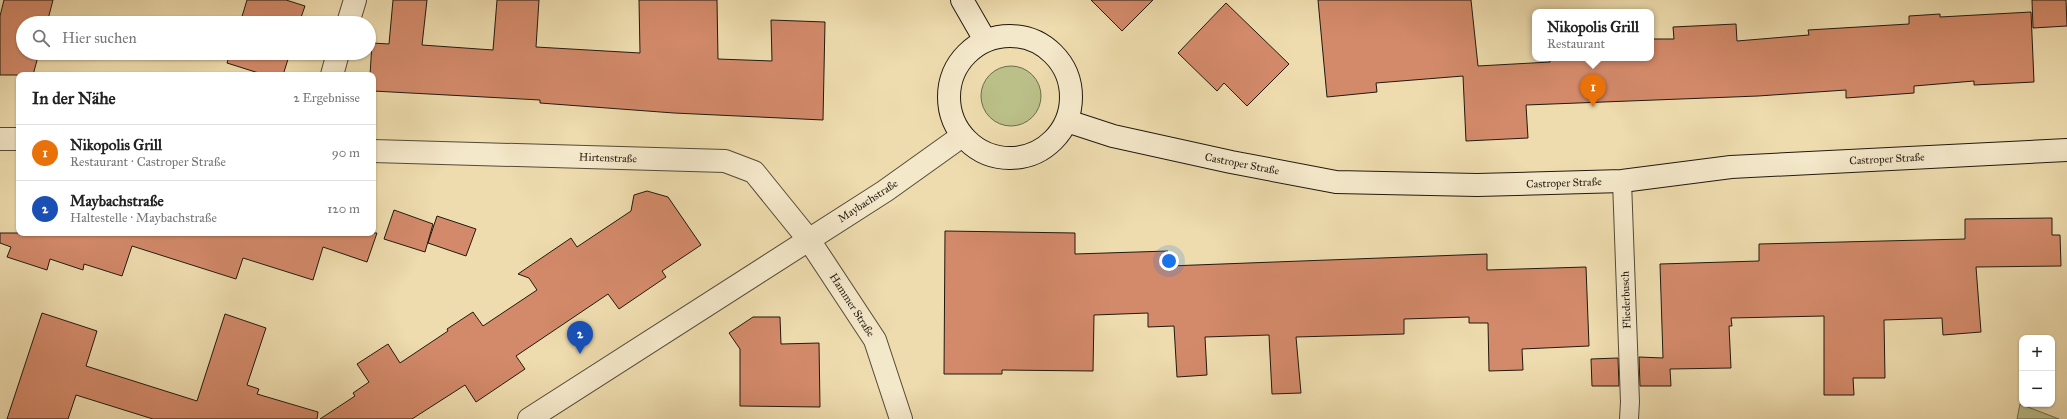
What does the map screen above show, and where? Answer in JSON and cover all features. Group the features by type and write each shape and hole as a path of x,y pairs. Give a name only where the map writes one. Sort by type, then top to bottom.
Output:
{"main road":[{"path":"350,16 355,0"},
{"path":"962,0 985,40"},
{"path":"1003,35 1021,36 1039,42 1053,53 1064,67 1071,84 1072,103 1067,121 1058,136 1044,148 1028,156 1010,159 992,156 976,148 962,136 953,120 948,101 950,82 957,65 969,50 985,40 1003,35"},
{"path":"333,72 336,60"},
{"name":"Castroper Straße","path":"1067,121 1127,139 1231,162 1336,182 1477,185 1622,181 1731,167 2067,150"},
{"name":"Maybachstraße","path":"529,419 809,240 885,190 962,136"},
{"path":"0,139 16,139"},
{"name":"Hirtenstraße","path":"376,151 725,161 754,172 809,240"},
{"name":"Hammer Straße","path":"809,240 875,340 901,419"}],"lane":[{"name":"Fliederbusch","path":"1622,181 1630,394 1629,419"}],"green space":[{"path":"1005,66 1017,66 1028,71 1036,79 1041,90 1039,108 1028,121 1017,126 1005,126 994,121 986,113 981,102 981,90 986,79 994,71"},
{"path":"2019,407 2028,407 2059,419 2017,419"}],"building":[{"path":"4,0 53,0 49,16 16,16 16,60 37,60 34,72 16,72 16,75 0,75 0,16"},
{"path":"247,0 286,0 305,6 301,16 242,16"},
{"path":"393,0 427,0 422,45 493,50 497,0 539,0 536,47 640,53 639,0 717,0 718,59 772,61 771,20 825,22 823,120 674,113 540,103 540,100 376,91 376,72 370,72 371,60 376,60 376,43 389,44"},
{"path":"1091,0 1153,0 1122,31"},
{"path":"1318,0 1471,0 1478,66 1550,61 1654,61 1654,39 1674,39 1673,27 1736,24 1737,41 1809,35 1808,30 1909,24 1909,16 1940,14 1940,17 2031,12 2034,82 1974,85 1974,81 1914,86 1914,93 1846,98 1846,90 1758,96 1526,105 1528,138 1466,141 1463,76 1376,83 1377,92 1327,97"},
{"path":"2032,0 2066,0 2067,26 2033,28"},
{"path":"1226,3 1289,64 1247,106 1224,83 1217,91 1178,53"},
{"path":"228,60 288,60 284,72 256,72 227,63"},
{"path":"647,191 668,197 701,245 662,271 666,277 619,309 608,294 516,356 525,369 476,402 465,385 412,419 320,419 355,396 353,393 369,382 357,364 388,344 400,363 448,331 447,329 473,312 483,326 537,290 529,278 518,274 571,238 577,247 631,211 634,195"},
{"path":"394,210 433,224 425,252 384,239"},
{"path":"437,216 476,229 466,256 428,243"},
{"path":"2052,218 2052,235 2060,235 2061,266 1976,267 1981,332 1943,335 1942,318 1884,320 1885,378 1853,378 1854,395 1824,395 1824,316 1731,318 1732,326 1729,326 1731,368 1670,369 1671,386 1640,386 1639,357 1663,358 1660,264 1759,261 1759,244 1965,239 1965,219"},
{"path":"945,231 1075,233 1075,254 1168,251 1169,266 1487,254 1487,270 1586,267 1589,346 1522,349 1523,370 1489,371 1488,323 1469,323 1469,317 1404,319 1404,334 1296,337 1301,393 1272,394 1269,335 1205,337 1207,375 1177,377 1174,326 1148,327 1148,313 1094,315 1093,371 1002,370 1002,374 944,374"},
{"path":"0,233 16,233 16,236 376,236 367,262 323,247 313,280 243,258 236,279 132,246 122,276 84,264 83,270 50,259 47,270 7,257 11,247 0,243"},
{"path":"42,313 97,331 86,366 197,401 225,314 266,328 247,385 259,389 257,394 318,412 317,419 153,419 76,395 68,419 7,419"},
{"path":"753,317 780,317 781,344 819,343 820,407 740,406 740,349 729,333"},
{"path":"1618,358 1619,386 1592,386 1591,359"}],"place":[{"name":"Nikopolis Grill","path":"1593,107"},
{"name":"Maybachstraße","path":"580,354"}]}
